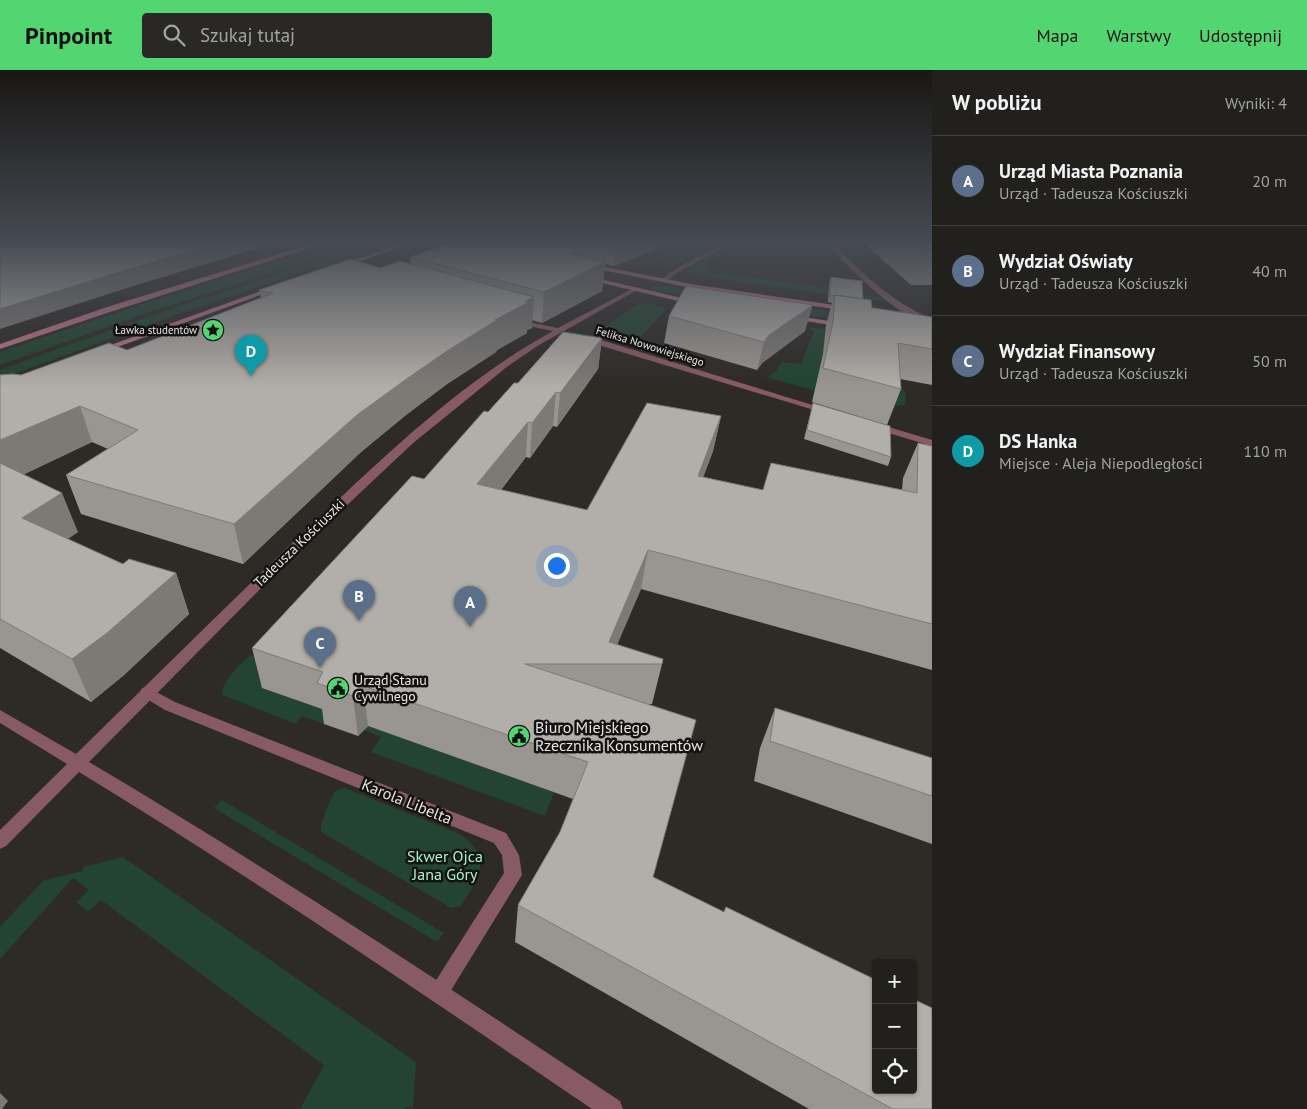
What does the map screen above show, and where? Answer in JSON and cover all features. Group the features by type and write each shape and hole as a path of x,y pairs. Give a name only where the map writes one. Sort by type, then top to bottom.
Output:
{"street":[{"path":"0,348 169,290"},
{"path":"90,353 267,290"},
{"name":"Tadeusza Kościuszki","path":"0,841 147,692 338,504 394,452 448,406 499,368 558,330 633,290"},
{"path":"637,290 706,304"},
{"path":"726,290 861,311"},
{"path":"878,290 902,308 930,321"},
{"path":"781,316 848,326"},
{"path":"900,316 930,321"},
{"name":"Feliksa Nowowiejskiego","path":"506,318 558,330 834,413"},
{"path":"862,422 932,443"},
{"name":"Karola Libelta","path":"147,692 170,706 500,838 509,849 514,861 513,875 438,993"},
{"path":"0,716 78,762 374,950 612,1109"}],"green space":[{"path":"185,290 216,290 0,365 0,352"},
{"path":"229,290 248,290 0,379 0,370"},
{"path":"655,290 693,290 932,326 932,333 706,301"},
{"path":"803,290 842,290 883,298 888,302"},
{"path":"648,304 667,308 640,338 604,327 637,305"},
{"path":"810,327 855,334 896,386 902,388 906,393 905,405 875,408 767,377 776,371 782,362 801,364 814,331 809,329"},
{"path":"250,655 281,666 330,712 324,724 302,716 296,724 222,695 228,678"},
{"path":"368,726 554,792 545,816 371,752 381,737 364,730"},
{"name":"Skwer Ojca Jana Góry","path":"345,788 460,834 471,843 477,851 480,868 478,877 461,906 451,908 321,832 323,818 334,793 339,789"},
{"path":"222,800 444,933 437,942 214,808"},
{"path":"123,857 416,1062 413,1109 407,1106 405,1109 300,1109 324,1065 101,900 88,912 76,902 89,890 73,878 0,959 0,927 44,880 83,871 83,867"}],"building":[{"path":"0,290 60,290 0,309"},
{"path":"261,290 510,290 534,297 525,302 529,302 495,320 497,320 447,351 357,415 234,524 66,475 138,430 80,406 0,440 0,375 21,375 109,343 127,350 273,293"},
{"path":"683,290 716,290 813,305 769,335 764,342 669,316"},
{"path":"830,290 863,290 863,299 835,295 830,295"},
{"path":"835,295 871,300 872,308 932,317 932,349 898,343 901,389 823,368 833,322"},
{"path":"563,332 602,338 560,393 556,392 532,423 528,422 477,484 587,510 647,403 721,416 698,476 763,490 771,463 917,493 918,443 932,446 932,624 648,550 609,642 663,659 662,664 525,664 696,720 653,877 724,912 726,907 872,978 872,1094 917,1094 917,1001 932,1008 932,1109 893,1109 518,905 560,832 588,762 363,686 353,696 317,683 323,672 252,648 412,476 424,479 484,411 488,412 514,383 518,383"},
{"path":"813,403 890,426 891,457 807,430"},
{"path":"0,463 62,493 22,518 123,564 129,559 176,573 107,633 72,659 0,619"},
{"path":"775,708 932,758 932,796 770,741"}],"place":[{"name":"Ławka studentów","path":"213,330"},
{"name":"DS Hanka","path":"251,376"},
{"name":"Wydział Oświaty","path":"359,621"},
{"name":"Urząd Miasta Poznania","path":"470,627"},
{"name":"Wydział Finansowy","path":"320,668"},
{"name":"Urząd Stanu Cywilnego","path":"338,688"},
{"name":"Biuro Miejskiego Rzecznika Konsumentów","path":"519,736"}]}
